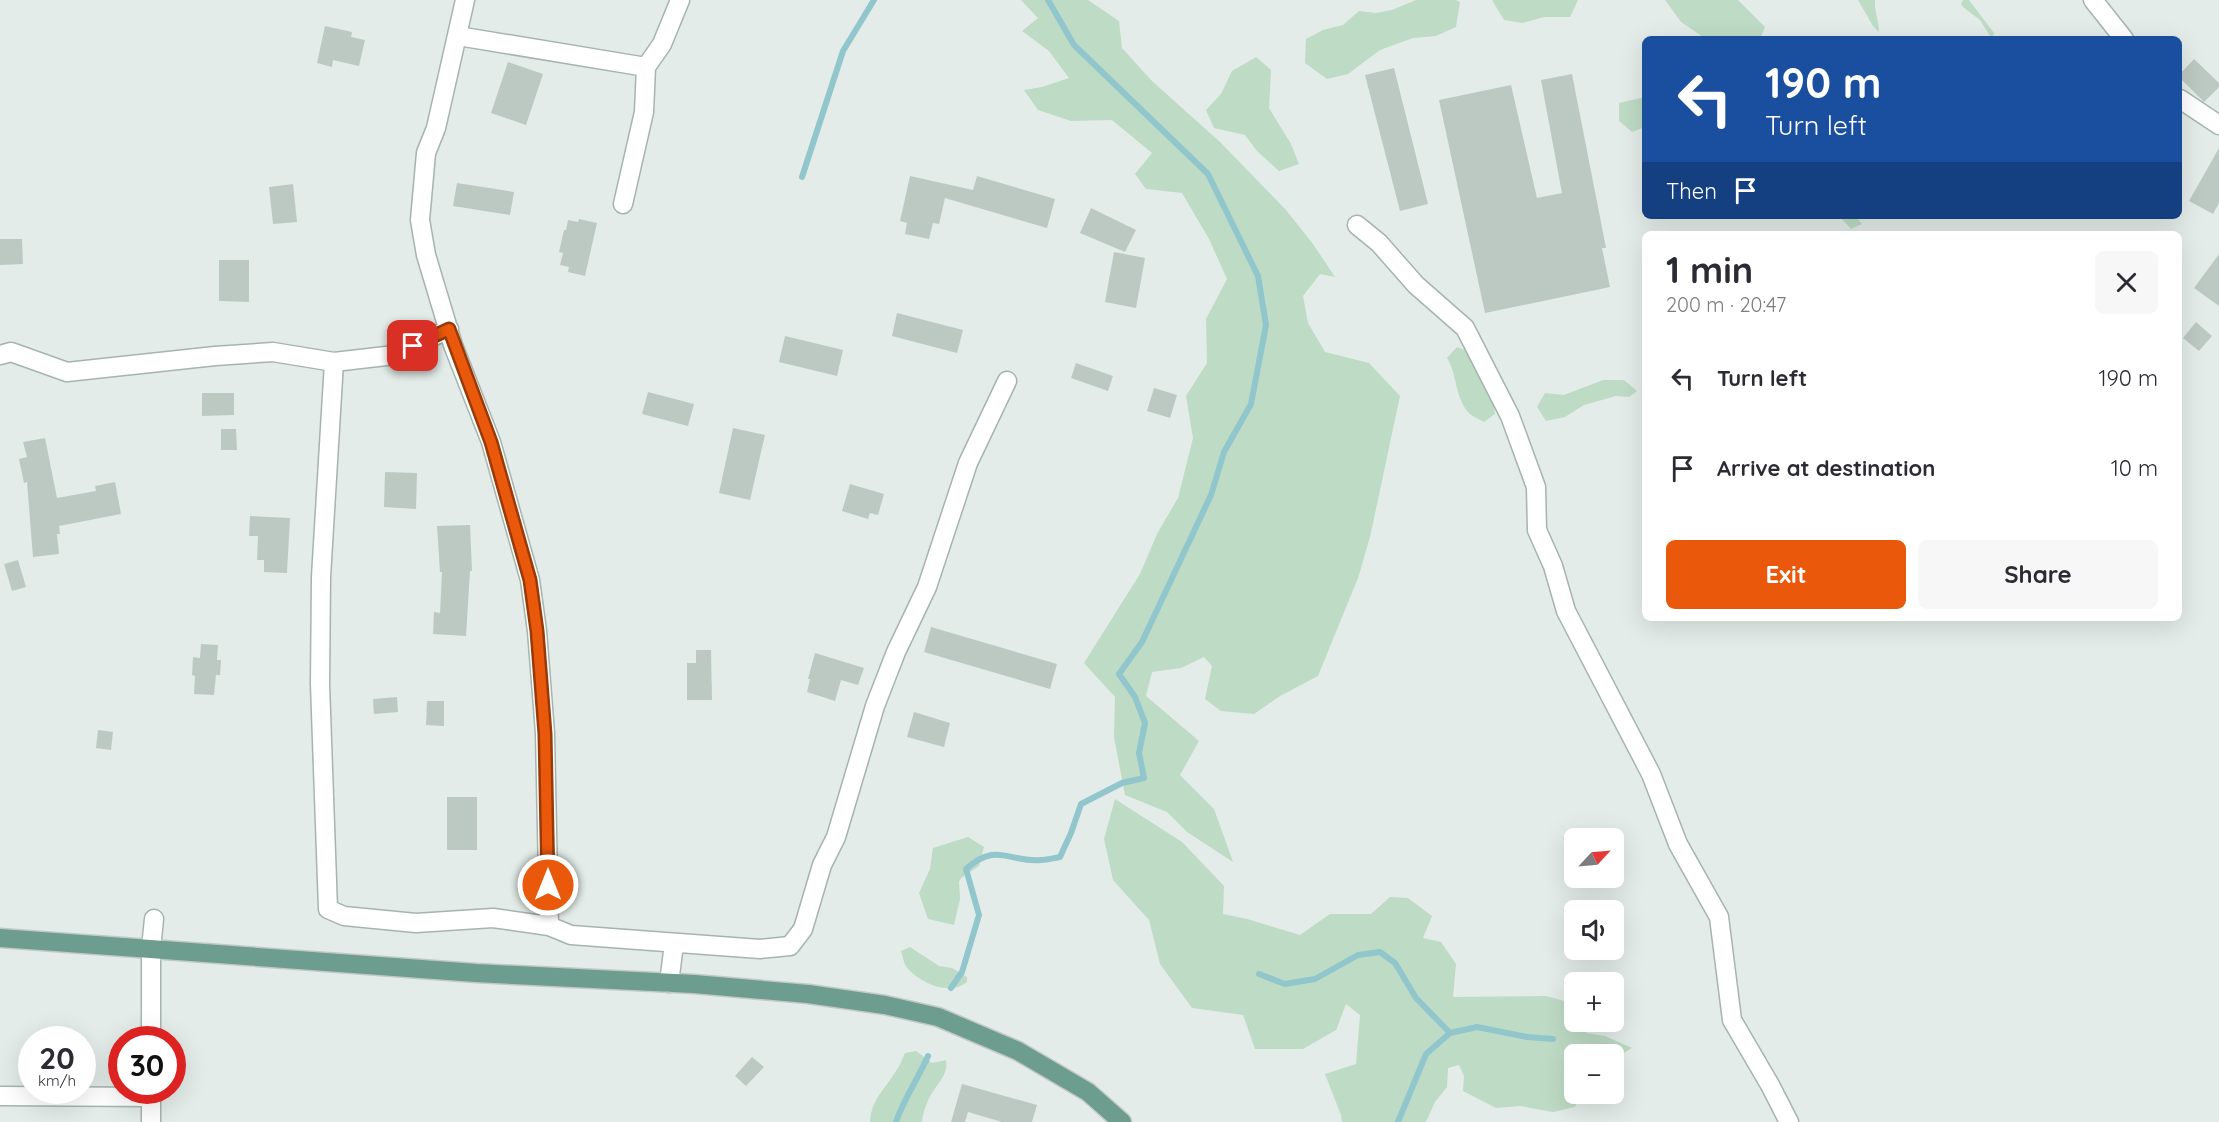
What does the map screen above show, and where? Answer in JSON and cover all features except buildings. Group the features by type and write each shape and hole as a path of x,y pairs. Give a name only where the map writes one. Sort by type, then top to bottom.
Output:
{"main road":[{"path":"0,938 476,973 669,983 808,994 885,1005 938,1017 1018,1051 1088,1092 1122,1122"}],"street":[{"path":"465,0 436,128 426,153 420,220 426,255 449,329 491,442 530,580 537,631 545,734 549,926"},
{"path":"623,204 644,112 646,67 662,44 680,0"},
{"path":"2093,0 2122,36"},
{"path":"458,36 646,67"},
{"path":"2182,100 2219,125"},
{"path":"1357,225 1379,243 1416,285 1465,328 1510,416 1536,488 1537,530 1553,566 1566,611 1651,774 1678,844 1719,917 1732,1020 1770,1084 1789,1122"},
{"path":"0,354 11,352 67,372 273,352 334,362 395,355 449,329"},
{"path":"334,362 321,577 320,684 328,909 344,916 416,923 493,918 549,926 571,935 760,949 790,946 803,929 822,865 836,837 875,706 896,651 927,587 968,463 1006,381"},
{"path":"151,1026 151,948 154,919"},
{"path":"669,983 674,944"},
{"path":"0,1096 108,1095"},
{"path":"151,1104 151,1122"}],"green space":[{"path":"1021,0 1088,0 1119,21 1122,48 1152,81 1220,142 1286,210 1335,277 1320,274 1303,296 1308,323 1325,352 1369,363 1400,396 1370,537 1358,578 1318,676 1280,696 1254,714 1221,711 1205,699 1212,666 1204,657 1181,668 1152,672 1146,696 1199,741 1180,775 1214,809 1233,862 1187,832 1167,812 1125,795 1114,737 1115,697 1084,663 1140,574 1157,534 1178,498 1193,438 1186,396 1207,363 1206,319 1227,279 1209,239 1182,193 1146,189 1135,174 1152,153 1112,120 1071,121 1038,110 1024,90 1069,78 1049,51 1022,31 1038,18"},
{"path":"1416,0 1456,0 1460,2 1456,27 1436,36 1413,38 1380,50 1348,74 1327,79 1305,63 1306,39 1323,30 1343,25 1359,11 1376,13 1392,10"},
{"path":"1492,0 1578,0 1570,17 1544,17 1522,23 1504,20"},
{"path":"1665,0 1738,0 1765,27 1761,36 1702,36 1681,22"},
{"path":"1858,0 1875,0 1879,32 1873,26"},
{"path":"1963,0 1969,0 1994,33 1993,36 1990,36 1980,20 1961,4"},
{"path":"1256,57 1271,70 1269,108 1291,144 1299,164 1279,171 1257,151 1245,135 1214,128 1206,110 1221,94 1232,71"},
{"path":"1642,98 1642,128 1632,132 1619,121 1619,103"},
{"path":"1842,219 1858,219 1862,224 1851,229"},
{"path":"1457,347 1470,352 1477,364 1483,384 1493,400 1495,414 1484,422 1469,413 1461,399 1447,358"},
{"path":"1603,380 1624,380 1637,391 1629,397 1616,396 1584,405 1565,417 1546,421 1537,407 1545,393 1564,395"},
{"path":"1115,799 1182,842 1224,886 1223,914 1300,935 1330,914 1371,914 1390,897 1408,898 1432,916 1423,938 1441,942 1456,964 1453,997 1546,996 1564,1001 1564,1032 1587,1032 1605,1036 1623,1044 1564,1044 1564,1104 1576,1104 1575,1107 1553,1112 1520,1106 1496,1108 1463,1091 1464,1076 1459,1065 1448,1068 1447,1087 1435,1102 1426,1122 1342,1122 1325,1074 1356,1064 1360,1015 1346,1004 1336,1030 1303,1049 1255,1049 1243,1015 1192,1008 1160,964 1149,920 1113,880 1104,839"},
{"path":"968,837 984,847 979,866 961,878 959,882 960,899 954,925 928,919 919,893 930,869 933,848"},
{"path":"910,947 939,966 952,968 967,977 967,982 953,988 945,988 921,979 908,969 904,961 901,951"},
{"path":"1624,1044 1632,1048 1624,1053"},
{"path":"916,1051 932,1063 946,1060 945,1073 928,1101 922,1122 870,1122 873,1107 879,1095 905,1053"}],"waterway":[{"path":"802,177 843,51 874,0"},
{"path":"951,988 962,972 979,915 966,869 986,856 1003,855 1030,860 1060,857 1081,804 1122,783 1144,778 1139,753 1145,723 1135,697 1119,674 1142,642 1211,495 1224,452 1251,404 1266,325 1258,276 1208,174 1074,45 1048,0"},
{"path":"1259,974 1285,984 1315,979 1358,955 1380,952 1395,963 1416,998 1450,1033"},
{"path":"1398,1122 1426,1054 1450,1033 1477,1027 1527,1037 1553,1039"},
{"path":"896,1122 928,1056"}],"route":[{"path":"413,346 449,329 453,345 491,442 530,580 537,631 545,734 548,885"}]}
